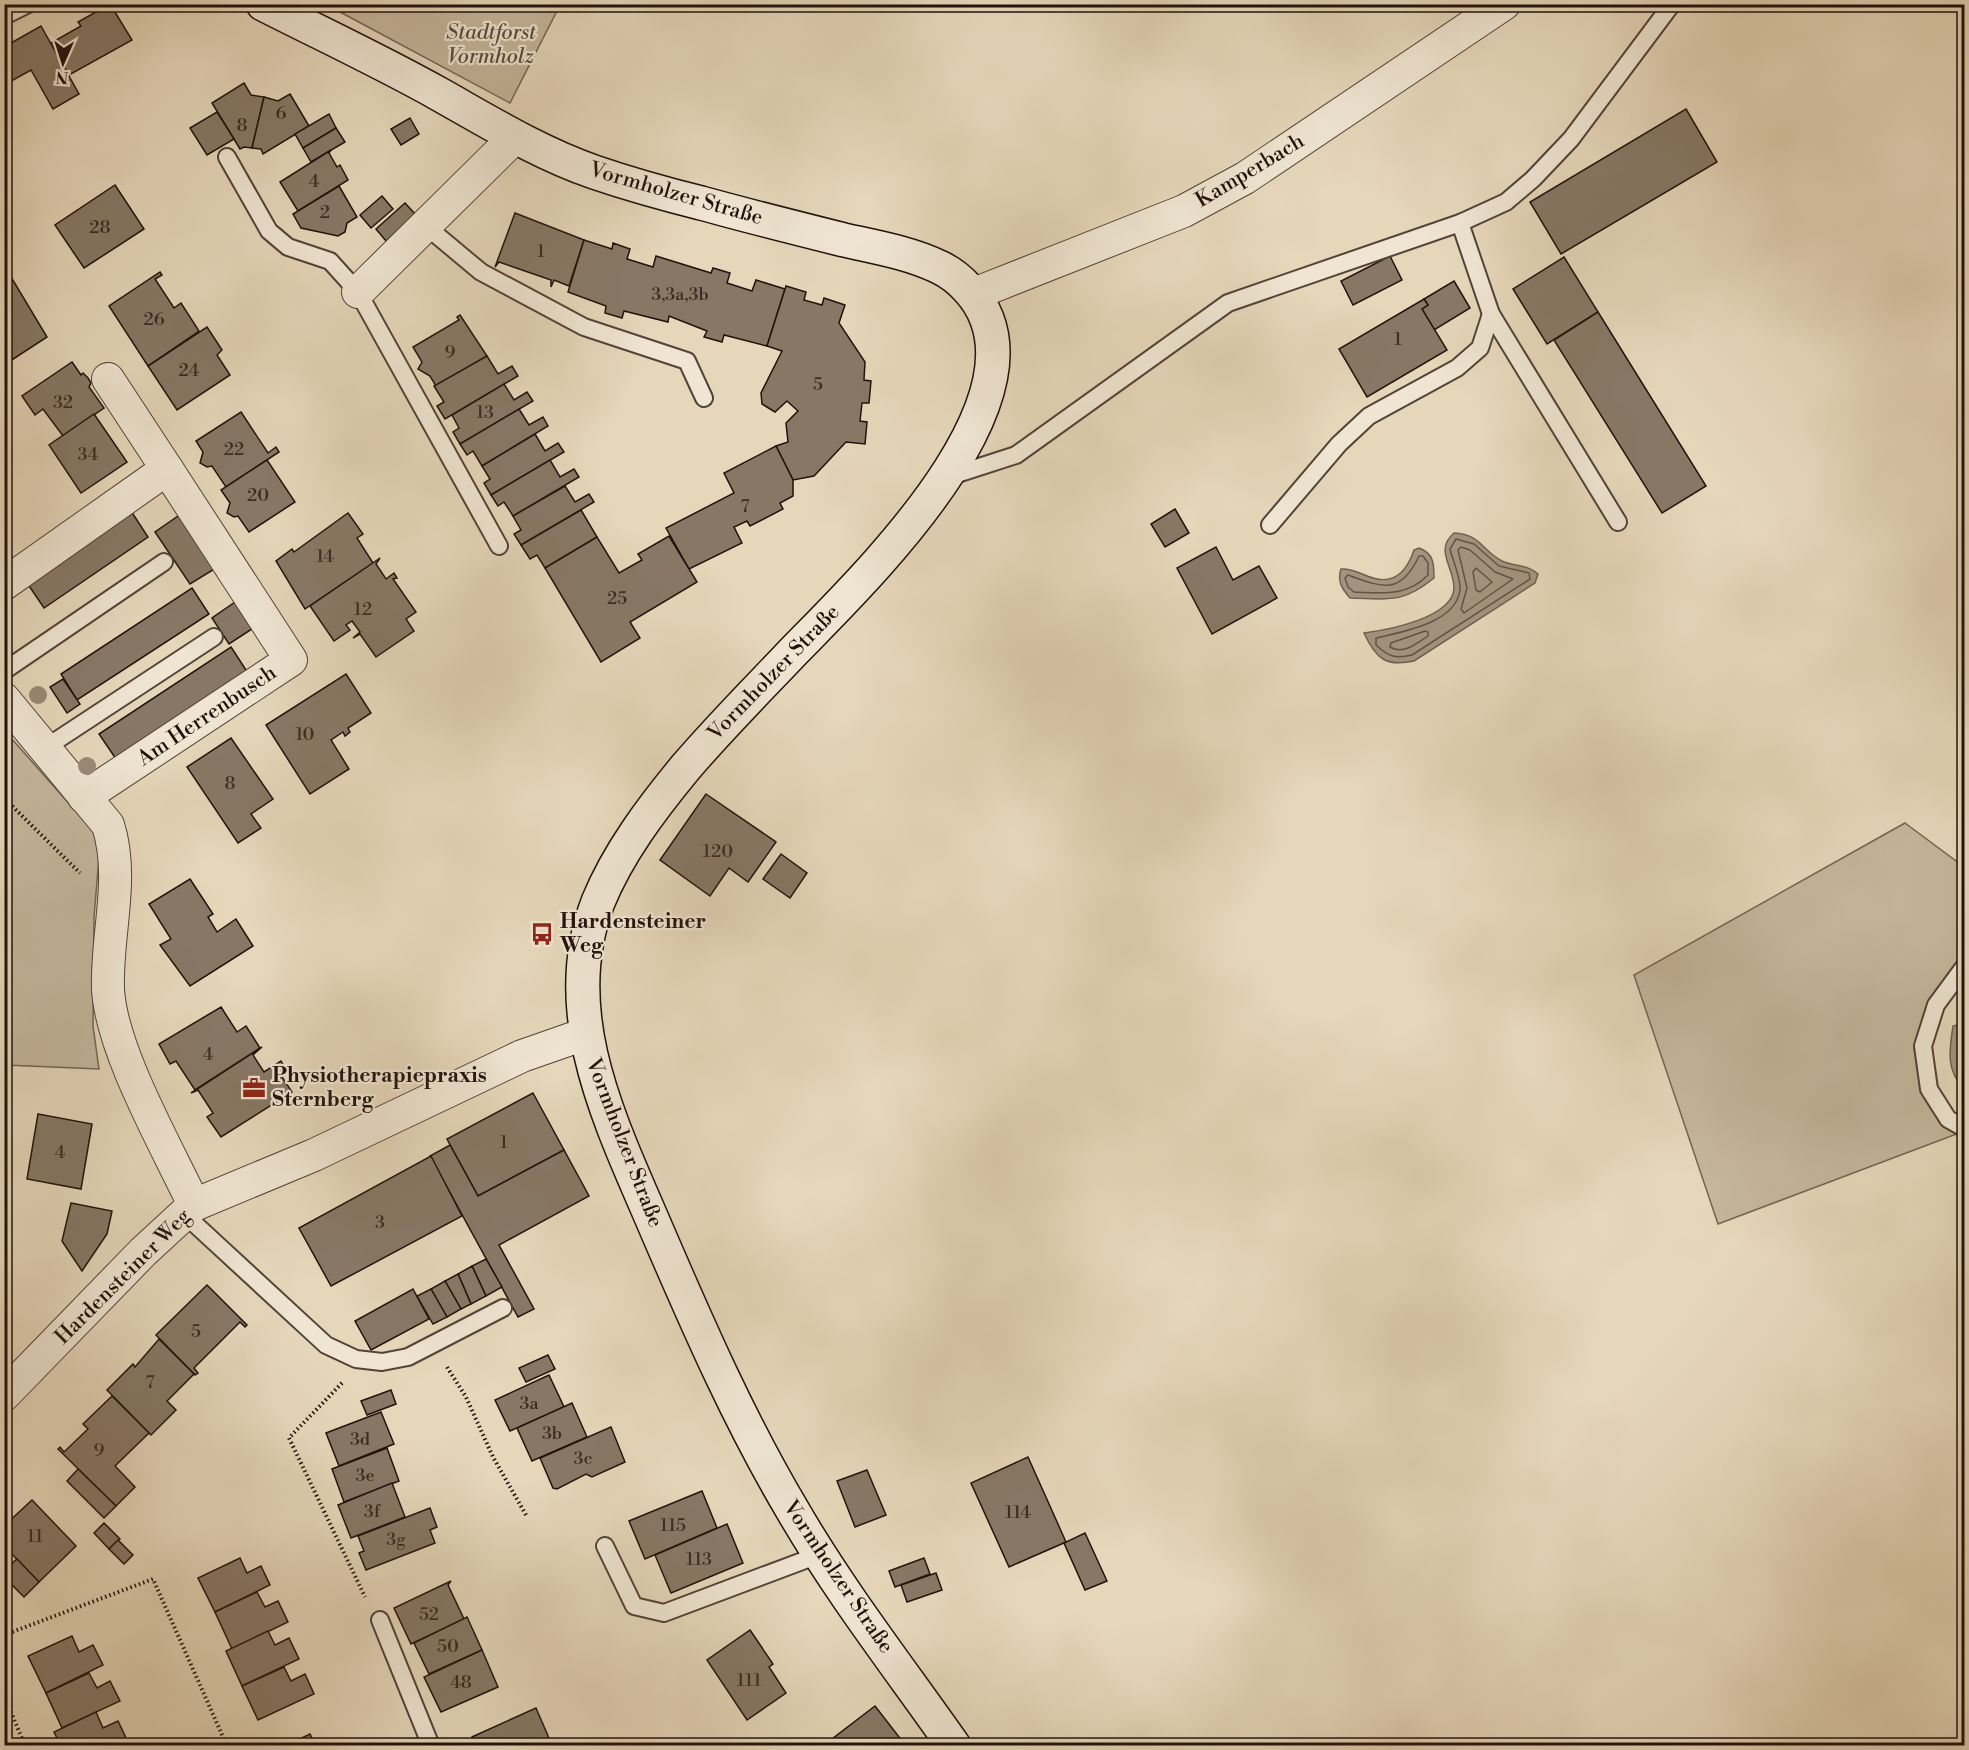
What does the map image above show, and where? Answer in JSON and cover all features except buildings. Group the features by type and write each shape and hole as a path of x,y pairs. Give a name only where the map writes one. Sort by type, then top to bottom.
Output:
{"main road":[{"name":"Vormholzer Straße","path":"263,4 436,92 515,136 590,171 674,196 891,251 941,268 974,294 988,327 991,367 986,392 970,436 946,478 907,532 687,766 635,832 598,902 583,959 585,1034 597,1081 623,1150 705,1344 762,1456 821,1554 954,1746"}],"street":[{"name":"Kamperbach","path":"974,294 1184,211 1245,178 1504,4"},
{"path":"358,292 427,227 515,136"},
{"name":"Am Herrenbusch","path":"84,797 291,660 108,379"},
{"path":"4,584 167,469"},
{"path":"4,699 108,825 115,849 108,990 116,1030 189,1209"},
{"name":"Hardensteiner Weg","path":"4,1395 143,1252 189,1209 314,1155 522,1056 585,1034"}],"lane":[{"path":"4,16 28,4"},
{"path":"946,478 1016,455 1228,303 1460,223 1506,202 1533,179 1571,139 1672,4"},
{"path":"227,157 269,231 288,247 330,261 358,292 499,546"},
{"path":"1460,223 1491,314 1618,522"},
{"path":"427,227 481,272 584,327 687,361 704,398"},
{"path":"1270,525 1338,444 1369,416 1457,368 1480,348 1491,314"},
{"path":"4,671 164,562"},
{"path":"45,748 214,637"},
{"path":"1965,968 1936,1005 1923,1046 1929,1089 1947,1119 1965,1128"},
{"path":"189,1209 326,1345 356,1359 369,1362 395,1360 433,1344 503,1308"},
{"path":"605,1546 634,1606 663,1613 821,1554"},
{"path":"380,1620 431,1746"}],"path":[{"path":"4,803 11,805 113,904"},
{"path":"433,1344 466,1397 494,1457 526,1515"},
{"path":"356,1359 344,1380 289,1438 357,1585 380,1620"},
{"path":"4,1635 153,1579 227,1746"},
{"path":"4,1695 25,1746"}],"green space":[{"name":"Stadtforst Vormholz","path":"327,5 560,5 510,103"},
{"path":"4,730 95,833 99,857 94,917 93,1026 99,1069 5,1065"},
{"path":"1905,823 1964,867 1964,958 1932,1003 1923,1092 1962,1132 1718,1224 1634,975"}],"water":[{"path":"1454,533 1470,536 1502,561 1534,571 1538,574 1535,583 1414,661 1396,663 1383,659 1373,649 1364,633 1417,621 1443,607 1451,598 1454,588 1445,552 1448,539"},
{"path":"1419,548 1430,556 1434,578 1413,592 1395,598 1350,598 1343,588 1340,581 1341,569 1381,580 1388,579 1404,569 1414,550"},
{"path":"1964,1023 1964,1089 1954,1075 1950,1052 1953,1026"}],"place":[{"name":"Hardensteiner Weg","path":"542,934"},
{"name":"Physiotherapiepraxis Sternberg","path":"254,1088"}]}
